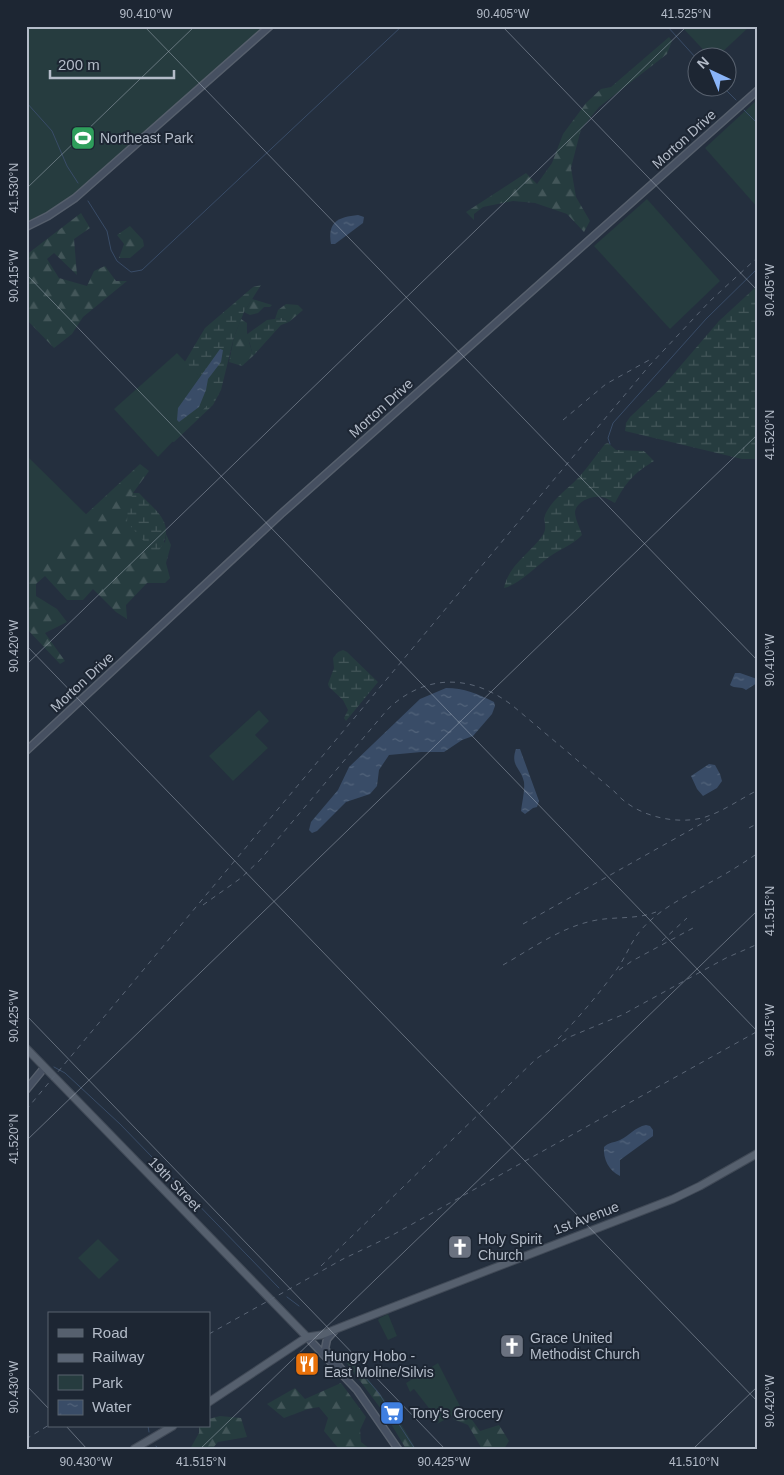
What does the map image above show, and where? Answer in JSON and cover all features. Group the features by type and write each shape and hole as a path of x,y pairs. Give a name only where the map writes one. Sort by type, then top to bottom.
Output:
{"main road":[{"name":"19th Street","path":"26,1048 307,1337"},
{"name":"1st Avenue","path":"307,1337 321,1335 337,1329 672,1198 700,1186 758,1154"},
{"path":"210,1401 307,1337"},
{"path":"137,1448 170,1428"}],"street":[{"path":"26,227 48,216 75,198 270,26"},
{"name":"Morton Drive","path":"26,751 280,514 758,90"},
{"path":"26,1090 44,1068"},
{"path":"337,1329 326,1339 325,1349 342,1368 398,1449"},
{"path":"307,1337 357,1390"}],"green space":[{"name":"Northeast Park","path":"26,26 265,26 70,199 56,209 26,224"},
{"path":"681,26 750,26 727,48 702,48"},
{"path":"669,37 672,41 667,54 599,107 581,129 571,168 576,197 590,221 584,232 567,214 535,203 513,201 483,207 474,214 474,220 466,212 526,173 537,184 552,163 563,134 586,103 601,89 611,87"},
{"path":"758,99 758,208 705,148"},
{"path":"647,199 720,281 670,329 594,246"},
{"path":"81,213 90,228 74,239 77,275 54,253 47,259 59,278 87,286 94,271 105,266 116,281 127,281 83,317 72,334 54,348 26,319 26,255"},
{"path":"130,226 143,240 144,246 130,258 119,258 124,244 117,235"},
{"path":"261,285 244,312 234,337 221,390 213,405 174,442 164,440 183,365 205,328 253,287"},
{"path":"758,285 758,459 742,459 625,431 626,423 630,417 664,385 719,321"},
{"path":"252,299 272,305 250,315 244,312"},
{"path":"286,304 298,305 303,310 289,322 282,318 275,319 278,310"},
{"path":"282,318 289,322 281,325 253,356 246,335 267,320"},
{"path":"241,319 247,323 253,356 242,366 229,362 234,337"},
{"path":"177,353 217,395 158,457 114,409"},
{"path":"608,443 616,450 644,451 654,461 631,479 615,503 597,497 581,502 575,512 582,535 575,542 549,557 522,579 504,588 509,574 514,567 543,535 545,531 544,518 550,506 579,477 605,444"},
{"path":"26,455 90,518 26,579"},
{"path":"140,464 149,471 133,493 165,543 166,534 171,545 166,563 170,578 165,583 147,583 126,605 127,619 116,612 93,589 83,600 67,600 45,576 36,584 36,596 57,609 67,622 45,633 65,661 60,664 26,628 26,570"},
{"path":"133,493 139,493 164,521 166,536 156,555 127,522 128,507"},
{"path":"343,650 378,682 346,721 344,718 348,710 343,700 328,684 334,668 333,658 338,652"},
{"path":"259,710 269,721 255,735 268,748 233,781 209,756"},
{"path":"98,1239 119,1260 99,1279 78,1258"},
{"path":"388,1314 397,1336 388,1340 378,1320"},
{"path":"348,1354 392,1409 416,1449 406,1449 387,1417 343,1358"},
{"path":"438,1363 462,1410 437,1424 439,1421 414,1389 410,1392 406,1383"},
{"path":"341,1383 366,1417 360,1430 361,1442 370,1449 339,1449 324,1431 328,1418 319,1407 284,1418 267,1404 295,1388 305,1399"},
{"path":"455,1410 465,1410 480,1431 499,1425 509,1441 504,1449 482,1449 468,1425 453,1419"},
{"path":"220,1416 241,1418 247,1437 218,1442 212,1449 190,1449 199,1433 199,1428 210,1428 210,1419"}],"water":[{"path":"358,215 364,217 363,223 335,244 331,244 331,230 336,222 345,217"},
{"path":"220,349 223,350 221,362 208,379 199,407 179,422 177,420 178,408"},
{"path":"735,673 757,679 757,683 746,690 732,686 730,685"},
{"path":"446,688 471,692 494,702 495,706 492,714 473,736 462,740 444,752 389,755 379,770 377,786 370,794 346,802 317,831 312,833 309,830 311,822 338,790 349,767 420,699"},
{"path":"516,749 520,749 539,801 537,807 525,814 521,811 524,782 514,759"},
{"path":"709,764 715,765 722,781 717,788 703,796 697,789 691,776"},
{"path":"646,1125 650,1126 653,1130 653,1136 620,1160 620,1176 616,1174 607,1164 604,1147"}],"waterway":[{"path":"88,201 107,231 111,250 117,261 131,272 142,270 402,26"},
{"path":"667,26 687,48"},
{"path":"26,102 52,131 67,166 78,183"},
{"path":"744,110 758,124"},
{"path":"610,444 608,438 613,423 706,319 758,268"},
{"path":"54,1067 65,1073 120,1124 279,1288"},
{"path":"287,1297 299,1306"},
{"path":"345,1354 378,1392 415,1449"},
{"path":"148,1428 149,1432"}],"railway":[{"path":"26,1110 649,366 710,301 758,257"},
{"path":"563,420 606,384 651,359"},
{"path":"203,905 241,878 260,860 387,710 417,689 433,684 465,683 497,695 513,706 623,800 633,807 655,816 679,820 702,818 758,790"},
{"path":"523,924 710,819"},
{"path":"749,828 758,823"},
{"path":"558,1039 603,987 620,964 637,934 648,923 673,904 758,853"},
{"path":"503,965 546,940 580,924 656,912"},
{"path":"662,941 687,918"},
{"path":"619,970 693,928"},
{"path":"321,1266 536,1059 567,1038 622,1015 726,958 758,944"},
{"path":"210,1333 343,1259 389,1237 758,1031"},
{"path":"26,1439 48,1426"}],"place":[{"name":"Northeast Park","path":"83,138"},
{"name":"Holy Spirit Church","path":"460,1247"},
{"name":"Grace United Methodist Church","path":"512,1346"},
{"name":"Hungry Hobo - East Moline/Silvis","path":"307,1364"},
{"name":"Tony's Grocery","path":"392,1413"}]}
